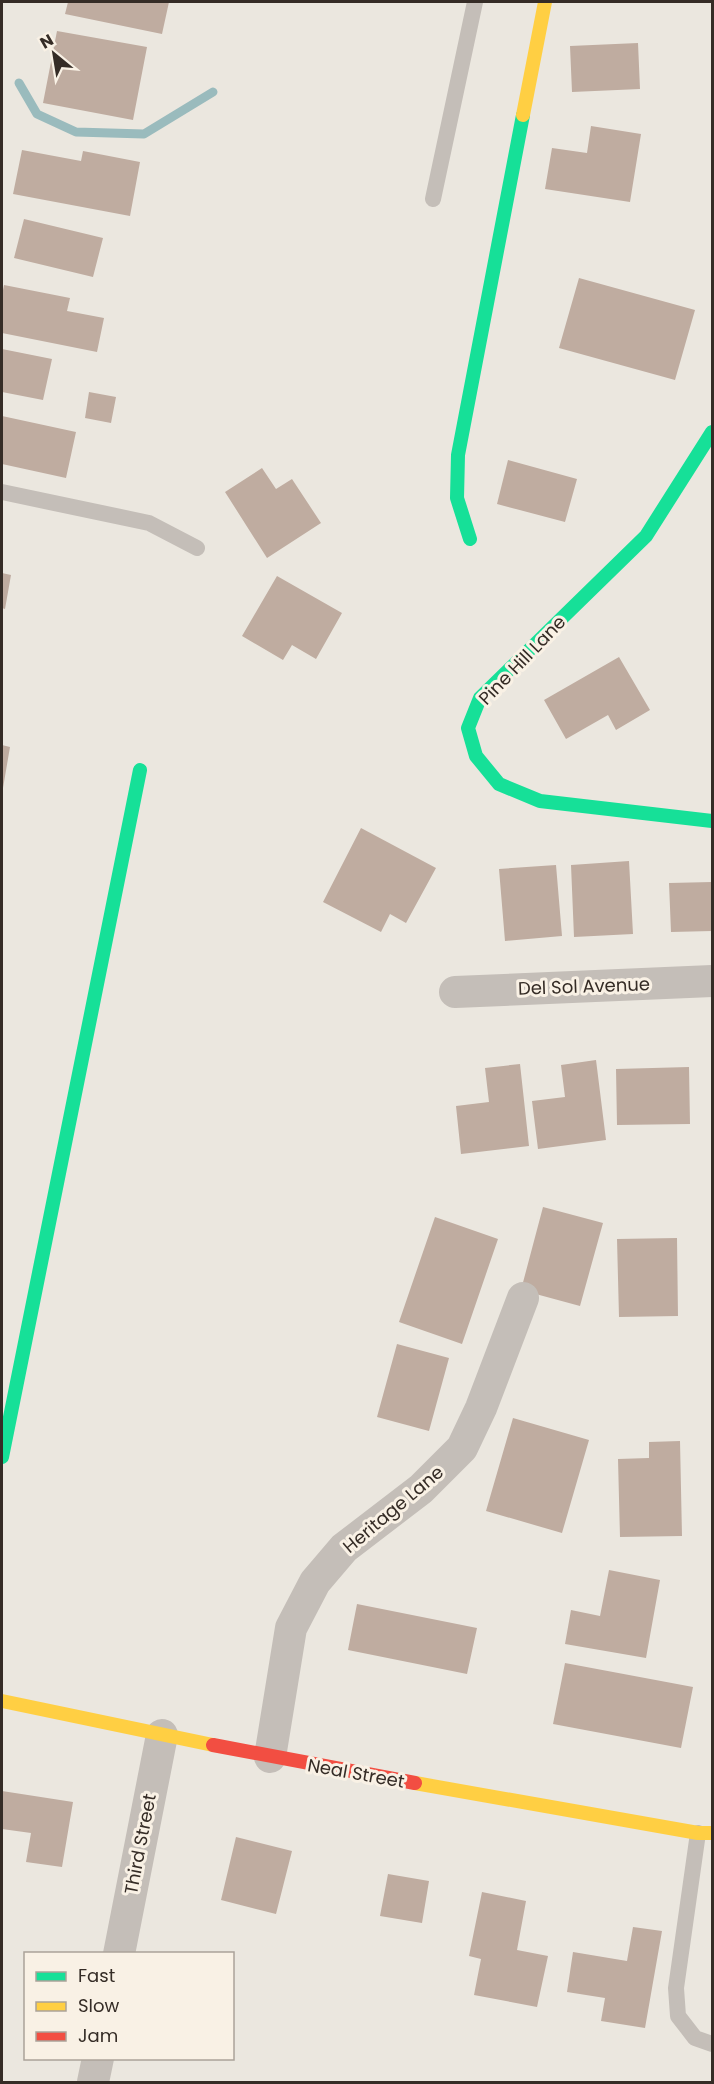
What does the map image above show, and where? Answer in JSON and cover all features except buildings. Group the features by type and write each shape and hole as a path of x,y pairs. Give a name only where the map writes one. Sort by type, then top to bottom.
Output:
{"street":[{"path":"470,539 458,507 455,484 458,455 545,2"},
{"name":"Pine Hill Lane","path":"712,432 646,536 480,698 468,728 476,756 499,784 540,801 712,821"},
{"path":"2,1457 140,770"},
{"name":"Del Sol Avenue","path":"454,992 712,981"},
{"name":"Heritage Lane","path":"270,1758 291,1628 315,1582 344,1548 421,1489 462,1448 481,1408 523,1298"},
{"name":"Neal Street","path":"2,1701 270,1758 705,1833"},
{"name":"Third Street","path":"119,1952 162,1735"},
{"path":"93,2082 98,2060"}],"lane":[{"path":"433,199 475,2"},
{"path":"2,492 149,523 197,548"},
{"path":"705,1833 676,1988 678,2016 695,2038 712,2044"}],"waterway":[{"path":"19,83 37,114 76,132 144,134 213,92"}],"traffic: fast":[{"path":"470,539 457,498 458,455 523,115"},
{"path":"712,432 646,536 480,698 468,728 476,756 499,784 540,801 712,821"},
{"path":"2,1457 140,770"}],"traffic: slow":[{"path":"523,115 545,2"},
{"path":"2,1701 213,1745"},
{"path":"415,1783 698,1833 712,1833"}],"traffic: jam":[{"path":"213,1745 415,1783"}]}
